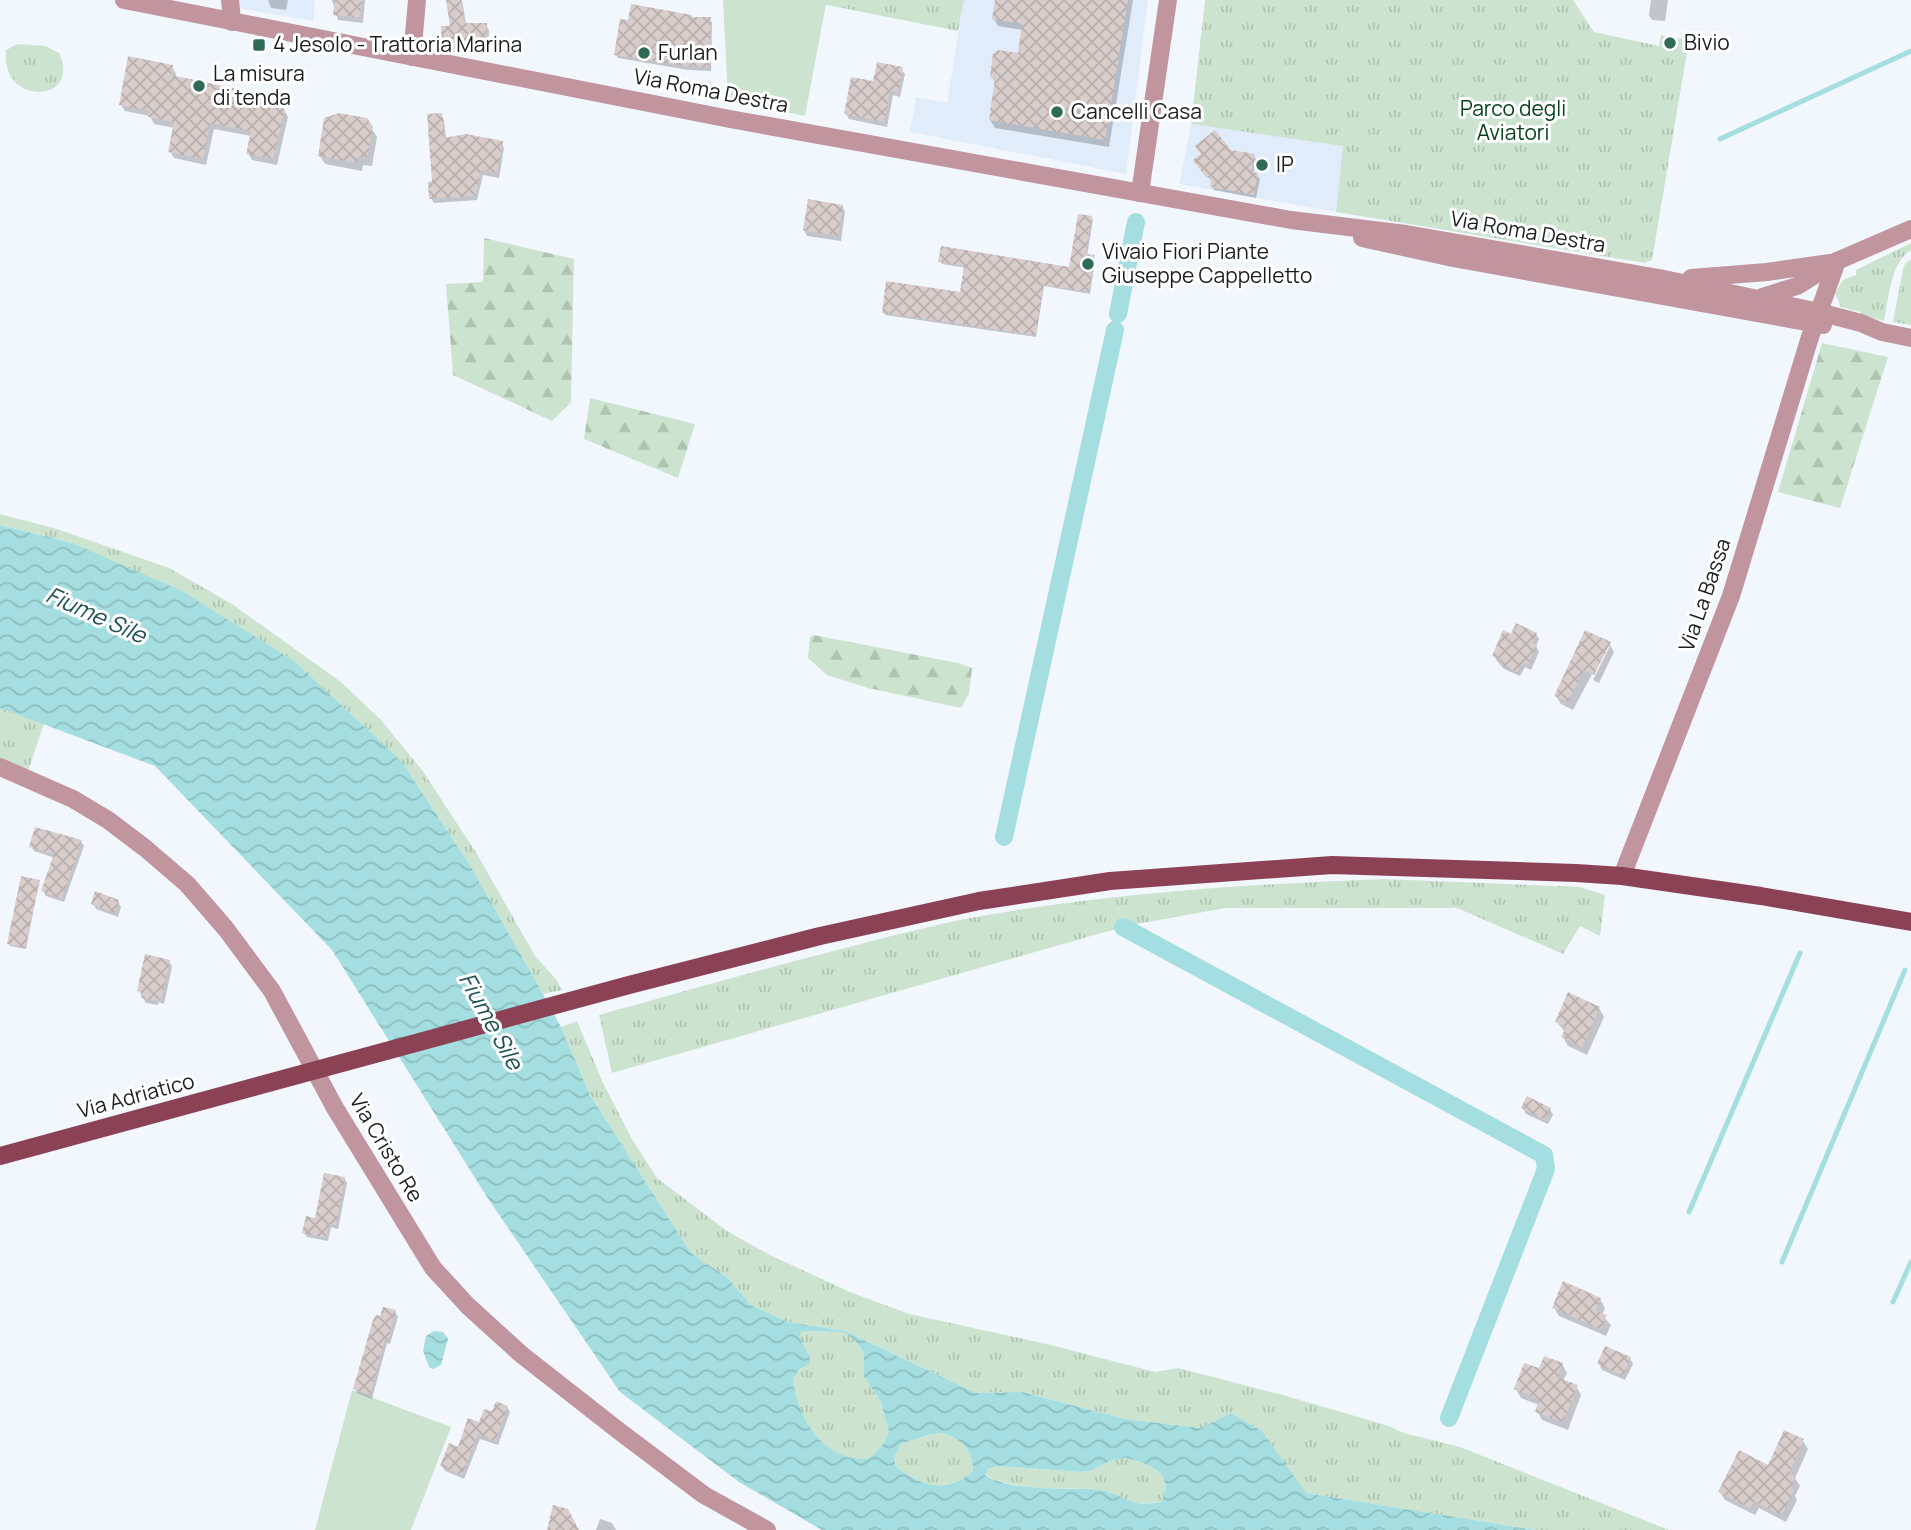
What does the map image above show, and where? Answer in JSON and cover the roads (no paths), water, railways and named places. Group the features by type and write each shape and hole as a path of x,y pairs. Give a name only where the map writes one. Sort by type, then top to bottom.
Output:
{"main road":[{"name":"Via Adriatico","path":"0,1156 629,985 820,936 979,901 1110,881 1332,865 1622,876 1761,895 1911,922"}],"street":[{"name":"Via Roma Destra","path":"124,0 730,119 1291,220 1406,234 1659,278 1757,299 1858,332 1882,332 1911,338"},
{"path":"230,0 232,22"},
{"path":"412,57 417,0"},
{"path":"1140,193 1168,0"},
{"name":"Via Roma Destra","path":"1291,220 1386,245 1532,272 1817,318"},
{"path":"1757,299 1797,286 1837,261 1911,229"},
{"path":"1659,278 1709,278 1837,261"},
{"name":"Via La Bassa","path":"1622,876 1731,596 1837,261"},
{"name":"Via Roma Destra","path":"1532,272 1563,270 1719,298 1744,301 1757,299"},
{"name":"Via Cristo Re","path":"0,767 74,799 108,820 187,884 226,929 272,991 335,1108 433,1268 468,1306 522,1355 704,1495 767,1530"}],"water":[{"name":"Fiume Sile","path":"0,525 72,543 182,591 294,661 402,762 471,867 543,994 561,1027 590,1095 691,1253 728,1278 751,1305 788,1322 845,1331 976,1393 1022,1392 1125,1419 1201,1428 1231,1413 1262,1431 1306,1493 1536,1530 822,1530 739,1482 620,1392 487,1197 332,950 155,766 0,708","holes":["802,1331 844,1332 855,1340 864,1353 864,1377 881,1402 889,1432 882,1446 868,1459 852,1458 825,1445 815,1435 800,1409 793,1379 800,1369 810,1364 810,1357 799,1337","940,1433 959,1441 971,1457 973,1471 953,1483 934,1485 916,1479 896,1467 894,1458 901,1444","1125,1458 1157,1471 1165,1484 1161,1502 1137,1503 1098,1489 1023,1487 985,1475 988,1469 998,1466 1090,1471 1110,1461"]},
{"path":"434,1331 443,1332 448,1339 441,1365 433,1369 429,1367 423,1351 426,1336"}],"waterway":[{"path":"1720,139 1911,51"},
{"path":"1118,314 1136,222"},
{"path":"1004,837 1115,330"},
{"path":"1123,927 1544,1155 1546,1169 1449,1418"},
{"path":"1689,1212 1800,953"},
{"path":"1782,1262 1905,970"},
{"path":"1893,1302 1911,1262"}],"place":[{"name":"Bivio","path":"1670,43"},
{"name":"4 Jesolo - Trattoria Marina","path":"259,45"},
{"name":"Furlan","path":"644,53"},
{"name":"La misura di tenda","path":"199,86"},
{"name":"Cancelli Casa","path":"1057,112"},
{"name":"IP","path":"1262,165"},
{"name":"Vivaio Fiori Piante Giuseppe Cappelletto","path":"1088,264"}],"park label":[{"name":"Parco degli Aviatori","path":"1513,121"}]}
